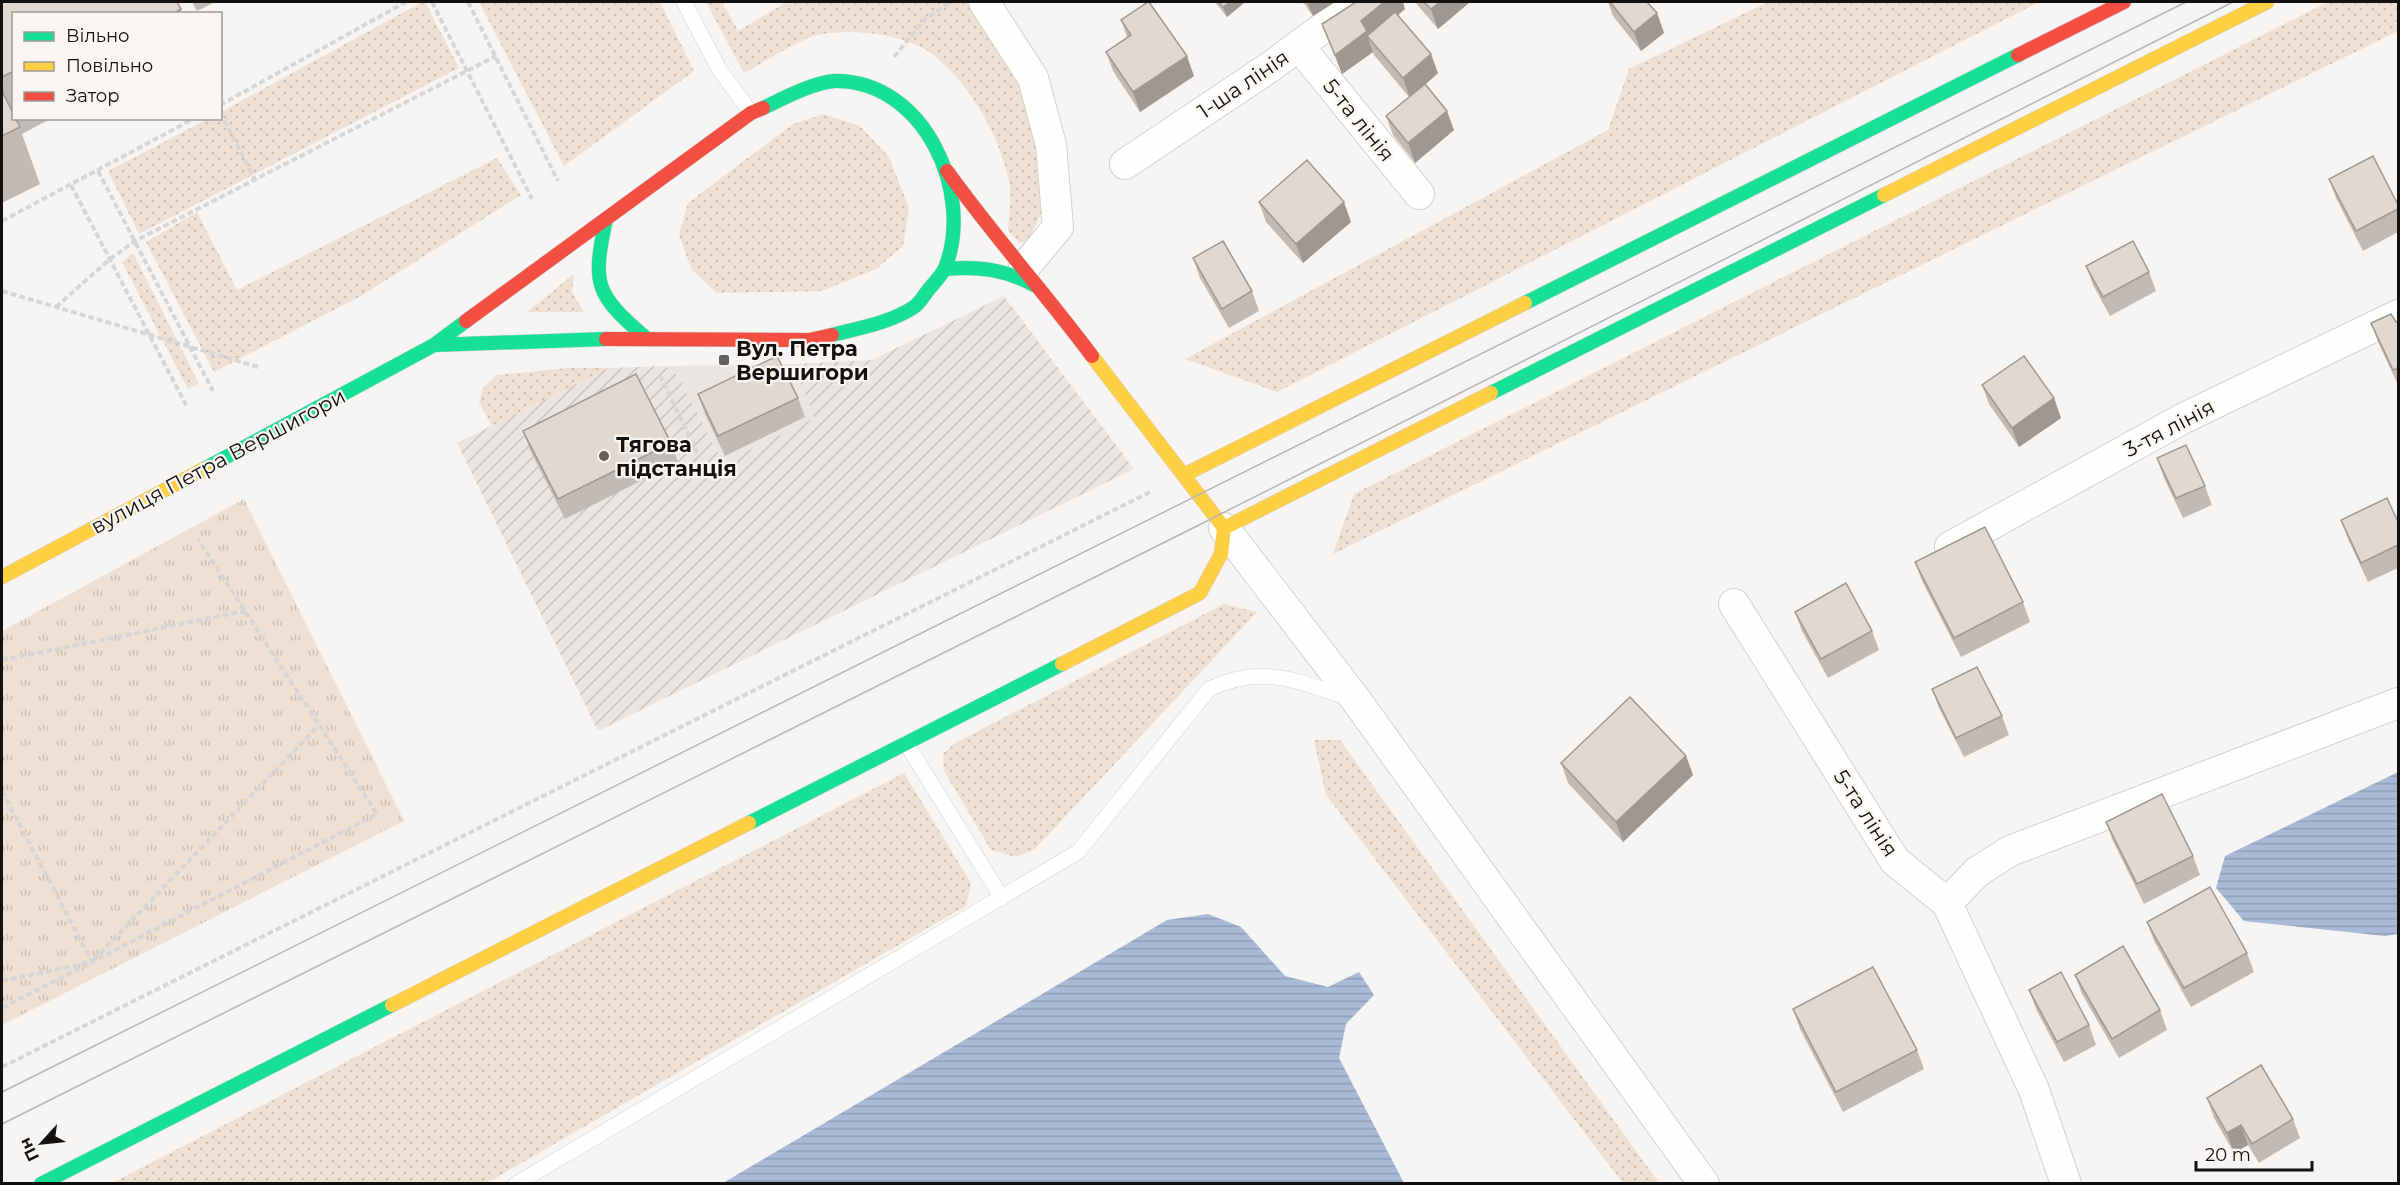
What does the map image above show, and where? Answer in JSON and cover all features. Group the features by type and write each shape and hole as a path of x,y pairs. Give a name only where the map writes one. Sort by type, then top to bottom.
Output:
{"main road":[{"path":"1184,475 2124,2"},
{"path":"1224,528 2266,2"},
{"name":"вулиця Петра Вершигори","path":"2,577 434,345 751,112 796,93 834,81 872,86"},
{"path":"41,1184 1200,593 1221,554 1224,528 1033,279 987,226 947,171 926,129 902,103 872,86"},
{"path":"947,171 954,228 945,269 985,266 1033,279"},
{"path":"606,219 598,255 597,284 612,310 646,338"},
{"name":"вулиця Петра Вершигори","path":"434,345 646,338 809,340 876,324 915,306 945,269"}],"street":[{"path":"984,2 1034,78 1051,145 1059,227 1033,279"},
{"name":"1-ша лінія","path":"1125,165 1299,46 1358,2"},
{"name":"5-та лінія","path":"1299,46 1419,194"},
{"name":"3-тя лінія","path":"1945,550 2184,418 2398,315"},
{"path":"1224,528 1356,700 1704,1184"},
{"name":"5-та лінія","path":"1734,604 1896,861 1947,903 2034,1090 2066,1184"},
{"path":"1947,903 1977,872 2010,851 2398,703"}],"lane":[{"path":"684,2 719,69 751,112"},
{"path":"516,1184 1078,852 1209,689 1233,678 1267,674 1356,700"},
{"path":"906,744 1002,898"}],"path":[{"path":"222,104 406,2"},
{"path":"432,2 532,199"},
{"path":"468,2 558,181"},
{"path":"872,86 923,21 951,2"},
{"path":"56,307 110,259 135,241 496,56"},
{"path":"222,116 254,178"},
{"path":"2,221 191,120"},
{"path":"98,171 213,391"},
{"path":"71,185 186,405"},
{"path":"2,291 258,367"},
{"path":"655,366 697,453"},
{"path":"2,1066 1184,475"},
{"path":"2,1008 377,814 198,539"},
{"path":"2,660 245,611"},
{"path":"2,981 92,962 319,725"},
{"path":"2,790 92,962"}],"shaded area":[{"path":"1004,296 1134,469 598,731 457,443 608,368 665,366 678,376 723,463 815,418 792,364 872,360"},
{"path":"792,364 816,418 723,463 678,376 665,366"}],"green space":[{"path":"422,2 425,2 459,68 139,234 108,171 206,120 222,120 222,111"},
{"path":"479,2 660,2 694,71 564,166"},
{"path":"706,2 722,2 738,31 787,2 968,2 1022,75 1041,150 1044,207 1029,240 1020,243 1008,231 1009,181 1005,164 990,128 958,79 932,54 907,41 892,37 861,32 830,33 817,35 800,42 744,73"},
{"path":"1768,2 2039,2 1277,392 1185,359 1608,130 1629,69"},
{"path":"2328,2 2398,2 2398,31 1333,554 1354,494"},
{"path":"823,114 860,126 889,157 909,208 903,246 876,269 822,291 717,293 692,270 679,235 688,203 793,124"},
{"path":"497,158 521,195 361,296 214,372 146,242 197,212 237,290"},
{"path":"133,253 199,384 188,389 122,262"},
{"path":"574,274 572,292 584,312 527,312"},
{"path":"568,368 608,368 492,426 479,402 483,388 497,375"},
{"path":"244,499 404,821 2,1025 2,631"},
{"path":"1224,604 1257,612 1035,849 1016,857 991,850 944,771 943,754 955,743"},
{"path":"1314,740 1340,740 1659,1183 1623,1183 1326,795"},
{"path":"904,773 971,883 966,906 487,1183 112,1183"}],"water":[{"path":"2398,772 2398,934 2385,936 2244,921 2216,888 2225,856"},
{"path":"1208,914 1241,927 1285,976 1328,987 1359,972 1374,995 1346,1024 1339,1058 1404,1183 723,1183 1167,920"}],"building":[{"path":"2,2 177,2 181,9 176,12 12,12 12,72 2,77"},
{"path":"1148,2 1187,56 1133,92 1106,52 1131,35 1121,20"},
{"path":"1219,2 1230,2 1223,7"},
{"path":"1356,2 1384,2 1361,21 1367,31 1335,55 1322,24"},
{"path":"1424,2 1440,2 1431,9"},
{"path":"1610,2 1647,2 1657,13 1634,32"},
{"path":"1395,12 1431,54 1403,78 1367,36"},
{"path":"1425,84 1447,111 1408,143 1386,116"},
{"path":"2,91 12,111 12,120 16,120 20,127 2,136"},
{"path":"2373,156 2398,209 2356,231 2329,179"},
{"path":"1307,160 1344,202 1296,244 1259,202"},
{"path":"1223,241 1252,291 1222,309 1193,258"},
{"path":"2133,241 2149,272 2103,297 2086,266"},
{"path":"2391,314 2396,322 2398,321 2398,368 2393,370 2371,323"},
{"path":"777,356 798,398 718,436 698,394"},
{"path":"2024,356 2054,398 2012,428 1982,385"},
{"name":"Тягова пiдстанцiя","path":"636,374 671,443 558,499 523,431"},
{"path":"2186,445 2205,486 2176,498 2157,458"},
{"path":"2387,498 2398,522 2398,545 2361,563 2341,520"},
{"path":"1985,527 2023,602 1954,638 1915,562"},
{"path":"1846,583 1872,631 1821,659 1795,612"},
{"path":"1977,667 2002,716 1956,738 1932,689"},
{"path":"1630,697 1686,756 1616,822 1561,763"},
{"path":"2162,794 2193,856 2137,884 2106,822"},
{"path":"2210,887 2247,953 2184,988 2147,922"},
{"path":"2123,946 2160,1010 2112,1039 2075,975"},
{"path":"1873,967 1917,1050 1836,1092 1793,1009"},
{"path":"2061,972 2089,1025 2057,1042 2029,990"},
{"path":"2261,1065 2293,1119 2252,1144 2241,1125 2227,1133 2207,1098"}],"tram line":[{"path":"2,1092 2186,2"},
{"path":"2,1124 1197,526 2233,2"}],"traffic: fast":[{"path":"1525,303 2018,55"},
{"path":"763,108 827,82 867,86 894,99 917,120 935,146 947,176 953,207 953,238 942,273 918,303 905,313 832,335"},
{"path":"1491,393 1884,195"},
{"path":"606,219 599,259 602,287 616,310 646,338"},
{"path":"945,269 991,270 1012,275 1034,285"},
{"path":"204,469 434,345 466,321"},
{"path":"434,345 606,339"},
{"path":"749,823 1062,664"},
{"path":"41,1184 392,1005"}],"traffic: slow":[{"path":"1884,195 2267,2"},
{"path":"1184,475 1525,303"},
{"path":"1062,664 1200,593 1221,554 1224,528 1092,356"},
{"path":"1224,528 1491,393"},
{"path":"2,577 204,469"},
{"path":"392,1005 749,823"}],"traffic: jam":[{"path":"2018,55 2124,2"},
{"path":"466,321 751,113 763,108"},
{"path":"947,171 1092,356"},
{"path":"606,339 809,340 832,335"}],"place":[{"name":"Вул. Петра Вершигори","path":"724,360"},
{"name":"Тягова пiдстанцiя","path":"604,456"}]}
